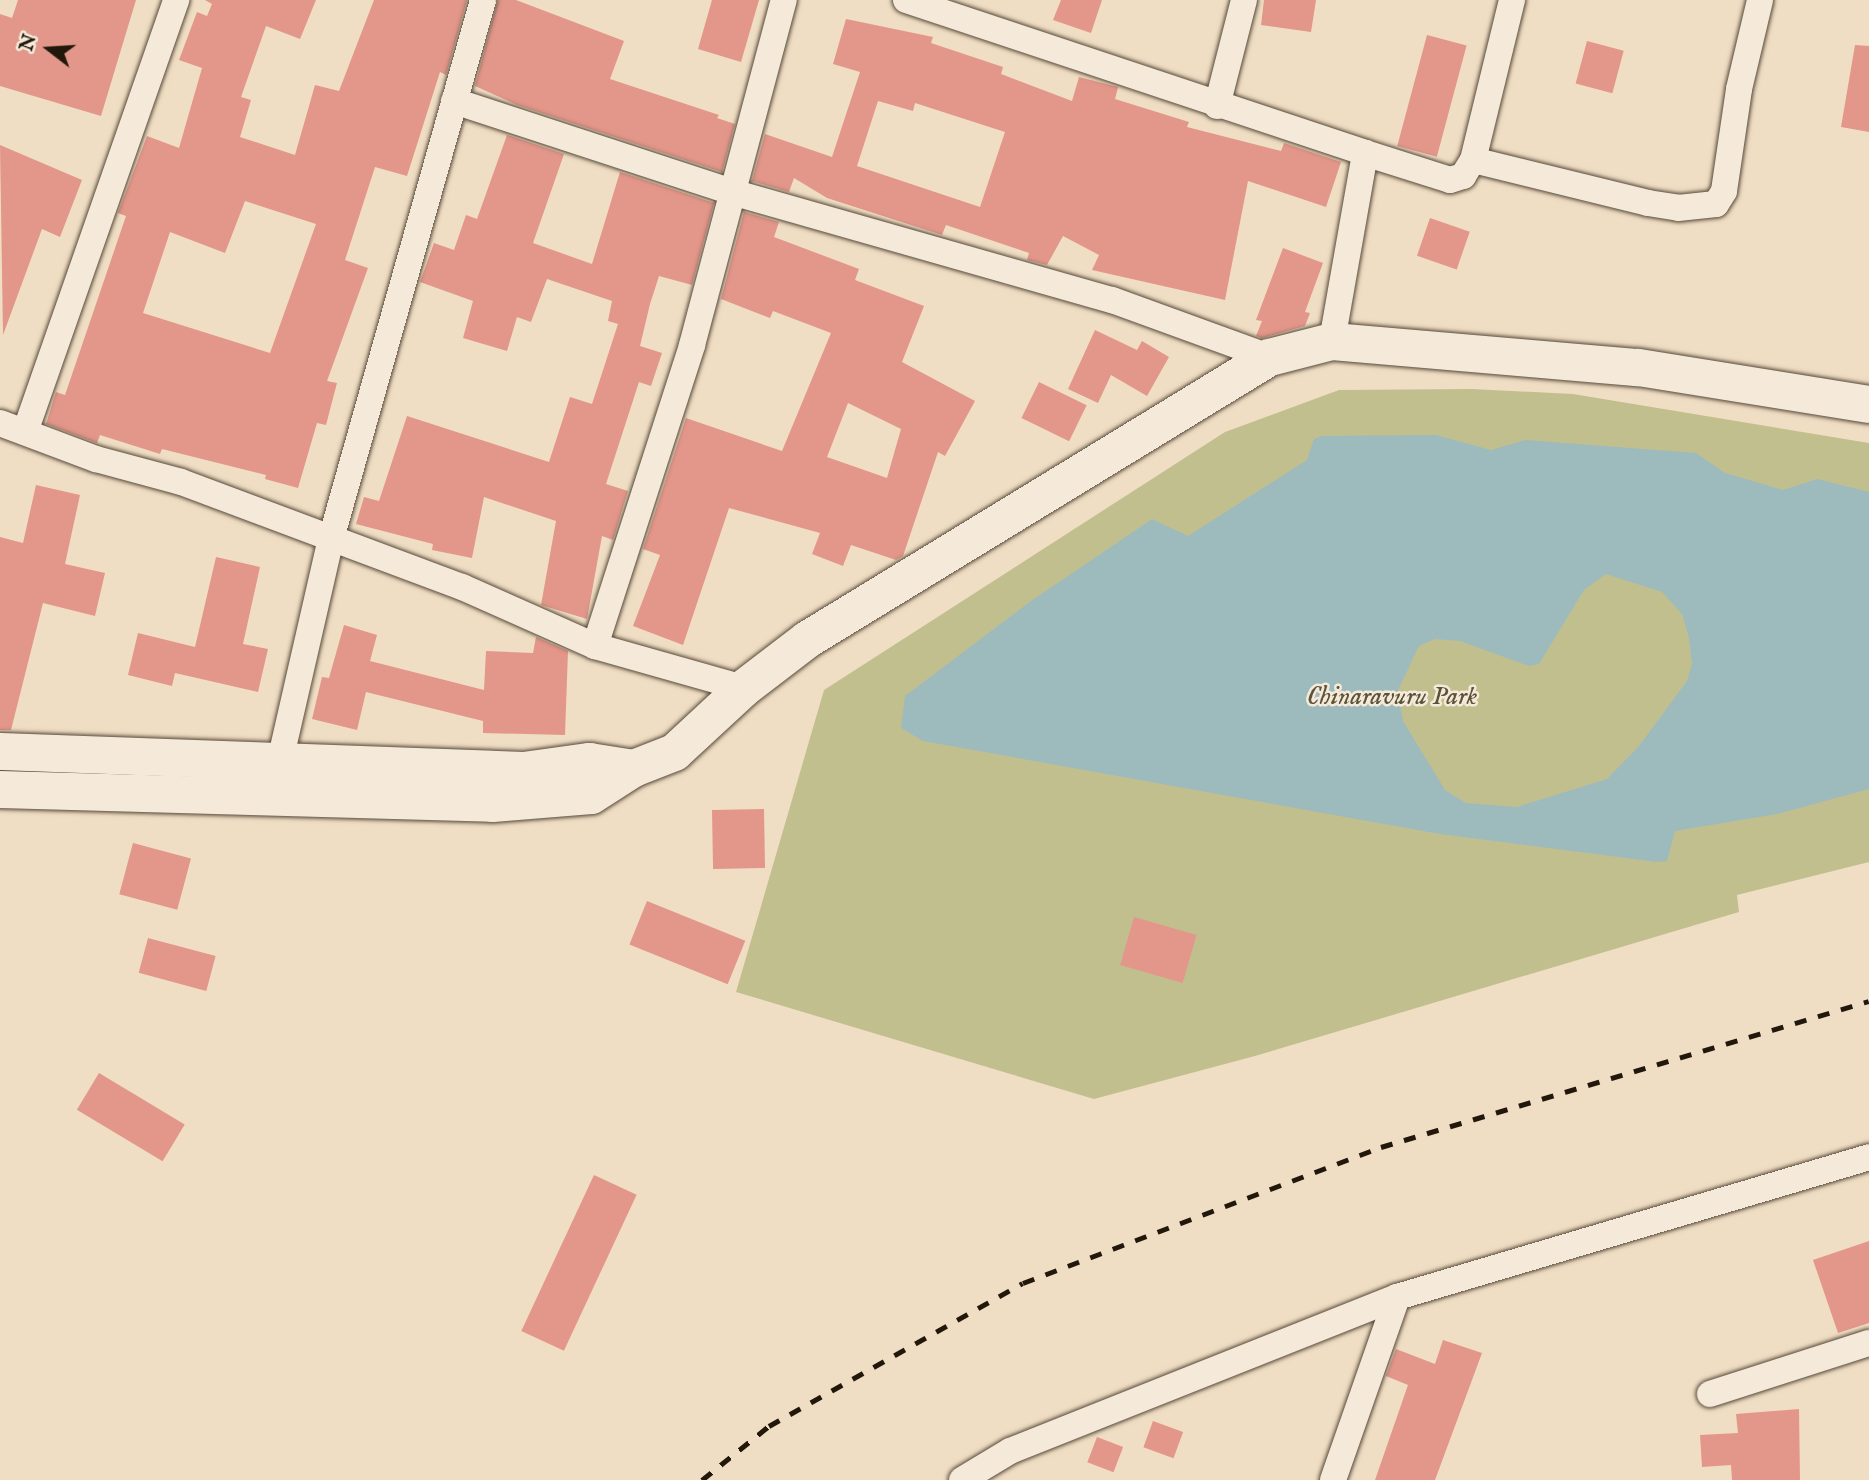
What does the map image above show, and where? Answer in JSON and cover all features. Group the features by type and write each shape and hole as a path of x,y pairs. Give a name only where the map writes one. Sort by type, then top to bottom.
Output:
{"main road":[{"path":"0,789 492,803 592,795 633,768 674,752 743,688 807,639 1269,357 1332,341 1638,367 1869,404"},
{"path":"0,751 523,770 589,761 633,768"}],"street":[{"path":"25,432 176,0"},
{"path":"280,761 331,539 483,0"},
{"path":"595,646 692,345 785,0"},
{"path":"906,0 1217,106 1450,180 1463,176 1473,160 1512,0"},
{"path":"1217,106 1244,0"},
{"path":"1473,160 1668,206 1716,204 1724,191 1739,89 1760,0"},
{"path":"454,101 732,192 1112,300 1269,357"},
{"path":"1332,341 1365,153"},
{"path":"0,423 181,482 462,587 595,646 743,688"},
{"path":"962,1480 1010,1451 1397,1297 1869,1157"},
{"path":"1333,1480 1397,1297"},
{"path":"1710,1394 1869,1343"}],"green space":[{"name":"Chinaravuru Park","path":"1472,389 1573,394 1869,443 1869,862 1737,895 1739,912 1255,1056 1094,1099 736,992 824,690 1225,432 1339,390"}],"water":[{"path":"1436,435 1491,450 1525,440 1696,453 1725,473 1783,490 1817,479 1869,492 1869,789 1777,814 1675,831 1667,861 1657,862 1440,834 923,741 901,728 905,696 1031,601 1152,519 1188,536 1307,460 1314,439 1321,436","holes":["1606,574 1662,592 1682,614 1689,638 1692,664 1687,681 1639,746 1607,779 1517,807 1466,803 1445,790 1403,721 1398,690 1419,646 1435,639 1460,641 1529,666 1539,664 1584,590"]}],"building":[{"path":"18,0 136,0 101,116 0,86 0,14 12,18"},
{"path":"205,0 316,0 300,39 266,26 241,97 251,100 240,137 295,155 315,85 339,91 374,0 467,0 446,75 440,72 407,176 375,167 345,260 368,268 327,381 337,383 326,425 317,423 298,488 265,479 266,475 162,449 160,454 100,435 97,443 46,424 56,392 65,395 126,216 118,213 147,136 179,148 202,68 179,60 197,12 207,16 212,4","holes":["245,201 316,224 270,353 143,313 170,232 225,253"]},
{"path":"498,0 516,0 624,41 610,79 719,115 717,118 735,124 722,172 517,105 475,86"},
{"path":"712,0 759,0 741,62 698,49"},
{"path":"1061,0 1102,0 1091,33 1053,20"},
{"path":"1264,0 1316,0 1311,32 1261,25"},
{"path":"846,19 933,37 931,43 1003,67 1001,74 1072,101 1079,77 1118,87 1115,99 1189,122 1187,127 1281,151 1284,143 1341,162 1326,207 1248,181 1225,300 1092,270 1099,255 1063,236 1047,265 1027,260 1029,253 946,225 942,235 827,198 794,178 789,192 752,181 765,134 832,157 860,72 833,64","holes":["878,101 913,111 915,103 1005,132 980,207 857,166"]},
{"path":"1427,35 1467,46 1437,157 1397,146"},
{"path":"1587,41 1624,51 1612,93 1576,84"},
{"path":"1855,45 1869,46 1869,132 1841,127"},
{"path":"507,135 564,154 533,243 592,264 620,172 714,203 692,285 659,276 650,304 640,346 662,353 651,386 639,382 606,484 628,491 613,540 602,536 587,619 541,605 556,521 484,497 472,558 432,550 433,544 356,524 364,497 379,501 407,416 549,462 570,397 592,404 618,324 608,321 612,301 547,279 531,322 517,317 507,351 463,338 473,301 420,282 434,243 454,250 466,215 477,219"},
{"path":"0,145 82,180 60,237 42,229 3,335"},
{"path":"744,212 779,222 774,237 859,269 855,280 924,306 902,362 975,401 945,456 938,452 903,556 896,560 851,545 843,566 812,554 820,533 729,508 683,645 633,626 660,555 643,549 686,418 782,451 831,333 773,311 770,318 721,299","holes":["848,403 901,429 887,478 827,457"]},
{"path":"1430,218 1470,232 1457,269 1417,256"},
{"path":"1283,248 1323,263 1305,312 1310,313 1305,326 1262,338 1256,336 1262,321 1256,320"},
{"path":"1095,330 1137,350 1142,341 1169,357 1147,396 1111,375 1098,403 1068,389"},
{"path":"1039,382 1087,405 1069,441 1021,418"},
{"path":"36,485 80,495 65,564 105,573 95,616 43,603 11,730 0,730 0,537 23,543"},
{"path":"216,557 260,567 243,644 268,649 258,692 175,673 172,686 128,675 138,633 195,647"},
{"path":"344,625 377,635 370,661 484,690 486,651 533,653 536,637 568,651 565,735 483,733 483,721 366,692 357,730 312,719 322,677 329,678"},
{"path":"764,809 765,868 713,869 712,810"},
{"path":"133,843 191,859 177,910 119,894"},
{"path":"647,901 745,941 728,984 629,945"},
{"path":"1134,917 1196,935 1183,983 1120,965"},
{"path":"148,938 216,956 206,991 139,973"},
{"path":"99,1073 185,1125 163,1161 77,1110"},
{"path":"594,1175 637,1195 564,1351 521,1331"},
{"path":"1869,1241 1869,1323 1838,1333 1813,1260"},
{"path":"1443,1340 1482,1353 1435,1480 1375,1480 1408,1385 1386,1376 1396,1349 1435,1364"},
{"path":"1799,1409 1800,1480 1732,1480 1731,1465 1702,1467 1700,1435 1738,1433 1736,1414"},
{"path":"1153,1421 1183,1432 1173,1458 1143,1447"},
{"path":"1097,1437 1123,1447 1113,1472 1087,1462"}],"railway":[{"path":"702,1480 769,1426 1023,1283 1381,1147 1869,1001"}]}
